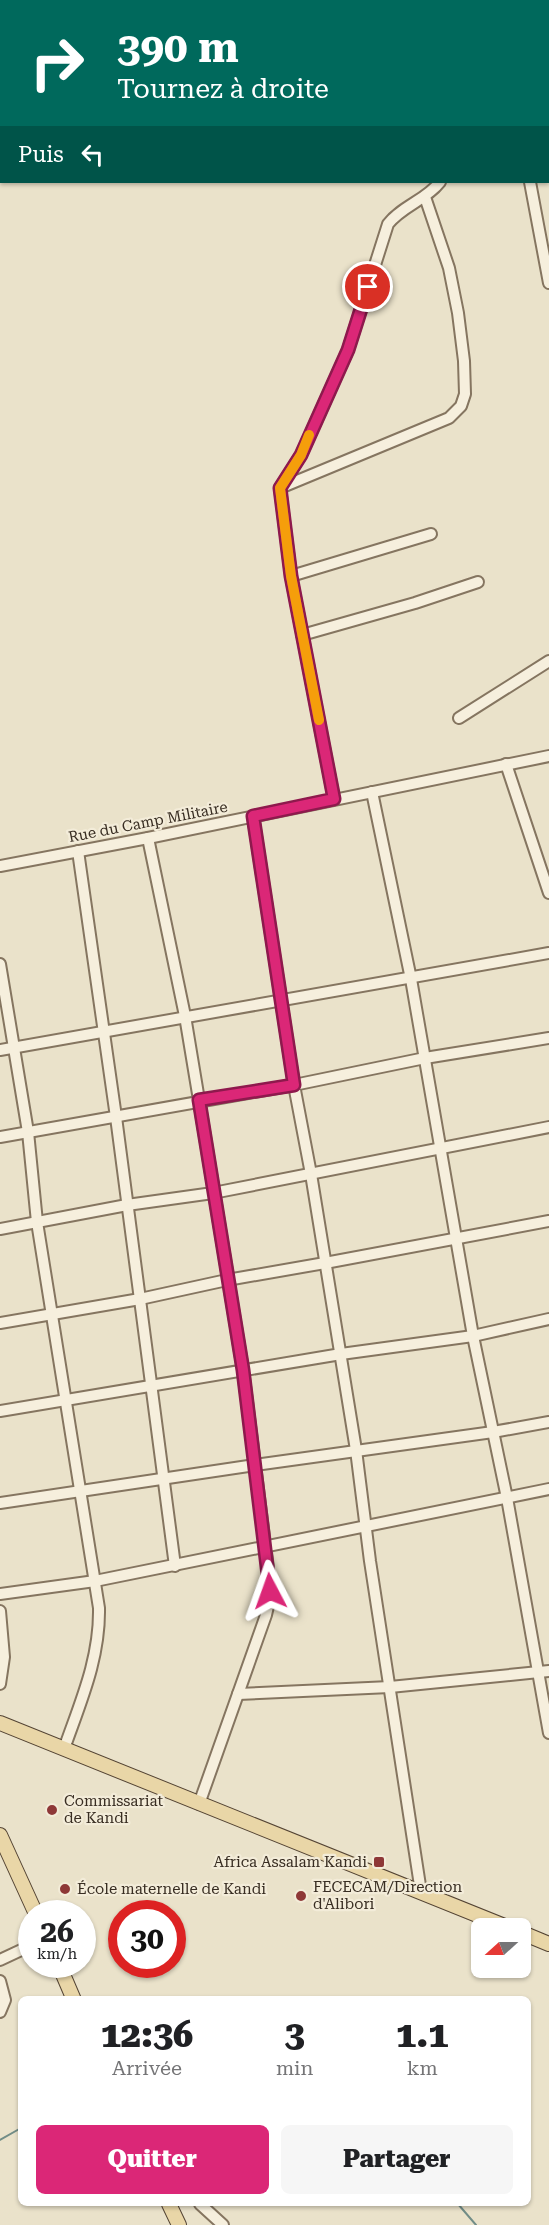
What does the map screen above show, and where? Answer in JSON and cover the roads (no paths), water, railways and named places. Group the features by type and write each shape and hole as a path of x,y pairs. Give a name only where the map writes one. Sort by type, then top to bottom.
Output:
{"main road":[{"path":"0,1723 485,1918"},
{"path":"0,1835 30,1900"},
{"path":"531,1937 549,1944"},
{"path":"65,1978 72,1996"},
{"path":"170,2206 179,2225"}],"street":[{"path":"334,799 291,576 280,488 301,455 348,350 388,224 439,183"},
{"path":"530,183 546,248 549,283"},
{"path":"280,488 449,418 461,406 465,394 464,362 458,313 449,268 425,196"},
{"path":"291,576 431,534"},
{"path":"302,635 415,603 478,582"},
{"path":"459,718 549,661"},
{"name":"Rue du Camp Militaire","path":"0,866 549,756"},
{"path":"507,764 549,893"},
{"path":"372,792 411,979 473,1336 544,1671 549,1733"},
{"path":"253,816 294,1085 311,1174 356,1450 365,1525 421,1892"},
{"path":"148,838 185,1016 199,1100 243,1370 269,1576 269,1602 199,1804"},
{"path":"78,851 116,1117 175,1566"},
{"path":"0,1050 102,1030 411,979 549,953"},
{"path":"0,964 28,1132 36,1222 99,1608 98,1640 91,1675 64,1749"},
{"path":"0,1137 294,1085 425,1058 549,1038"},
{"path":"0,1229 127,1205 213,1193 549,1127"},
{"path":"0,1323 140,1299 227,1280 549,1221"},
{"path":"0,1411 340,1354 473,1336 549,1319"},
{"path":"0,1503 549,1422"},
{"path":"0,1594 95,1581 175,1566 365,1525 549,1489"},
{"path":"0,1611 3,1657 0,1684"},
{"path":"238,1694 390,1687 544,1671"},
{"path":"0,1960 18,1952"},
{"path":"0,1981 5,2000 0,2012"},
{"path":"202,2206 223,2225"}],"waterway":[{"path":"0,2140 18,2130"},
{"path":"460,2206 476,2225"}],"place":[{"name":"Commissariat de Kandi","path":"52,1810"},
{"name":"Africa Assalam Kandi","path":"379,1862"},
{"name":"École maternelle de Kandi","path":"65,1889"},
{"name":"FECECAM/Direction d'Alibori","path":"301,1896"}]}
